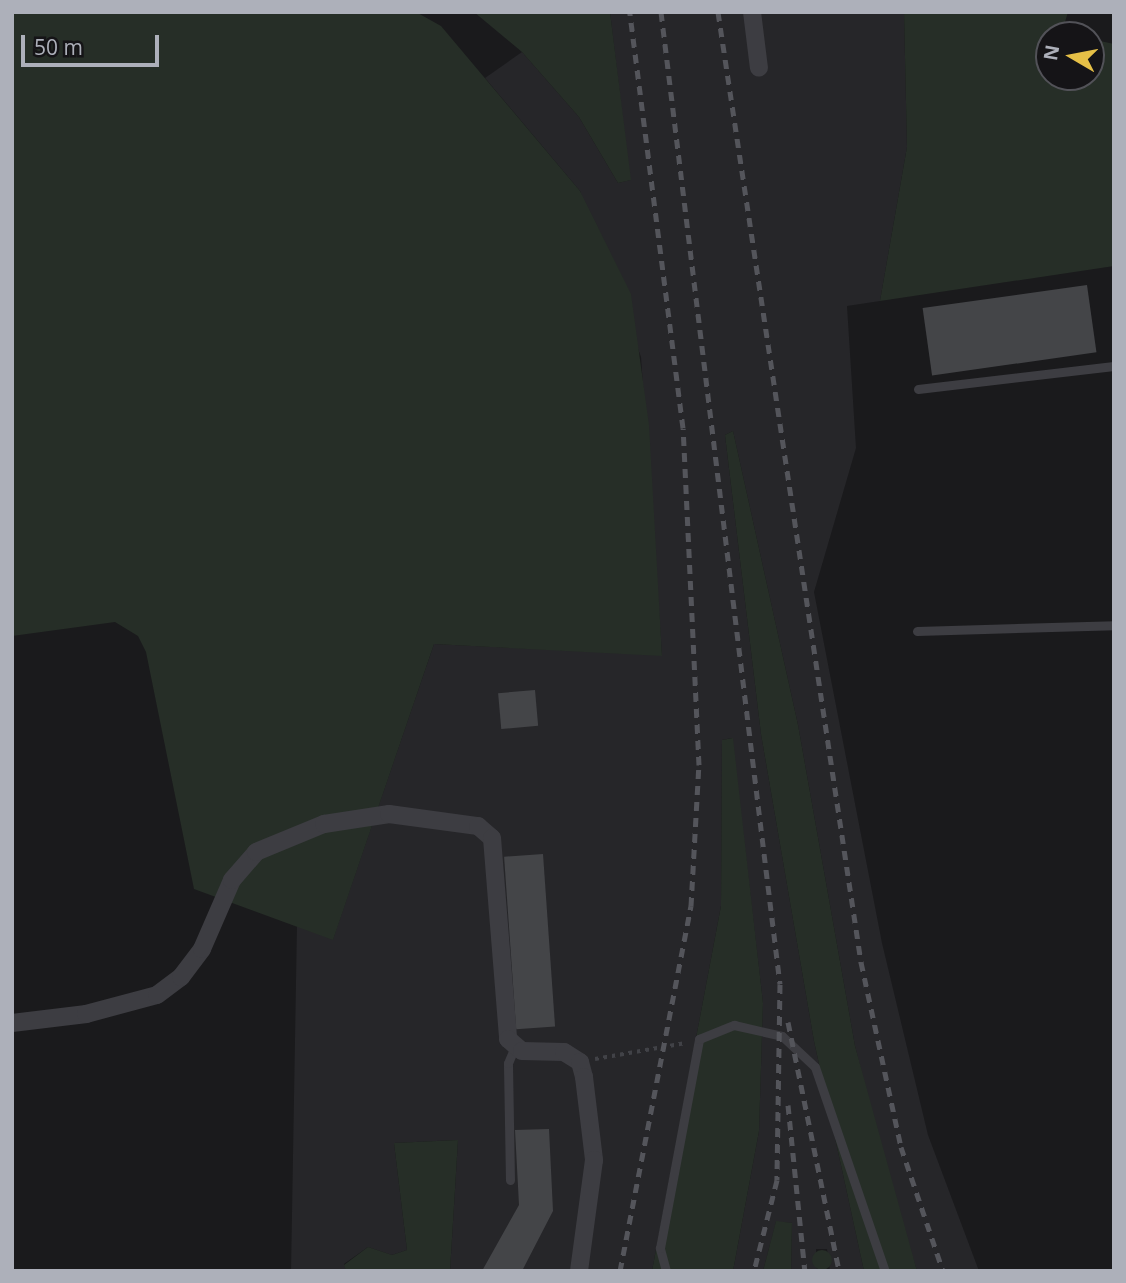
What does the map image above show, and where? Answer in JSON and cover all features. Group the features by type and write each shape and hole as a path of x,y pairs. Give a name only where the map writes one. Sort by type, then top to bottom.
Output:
{"street":[{"path":"752,12 759,68"},
{"path":"12,1023 86,1014 157,995 181,977 202,949 232,880 256,852 324,824 389,814 478,826 492,838 514,1049 564,1052 579,1062 594,1160 579,1271"}],"lane":[{"path":"918,389 1114,366"},
{"path":"917,631 1114,625"},
{"path":"666,1271 660,1248 699,1039 734,1026 765,1028 815,1067 885,1271"},
{"path":"510,1180 508,1063 514,1049"}],"path":[{"path":"579,1062 699,1039"}],"shaded area":[{"path":"12,12 416,12 441,26 580,191 631,294 649,425 662,656 434,644 333,940 194,889 146,652 138,636 115,622 12,636"},
{"path":"474,12 610,12 631,180 618,183 579,117 522,52"},
{"path":"610,12 904,12 907,147 880,301 847,306 856,448 814,592 882,943 928,1135 979,1271 917,1271 890,1186 855,1046 798,725 733,431 725,435 761,734 814,1041 864,1271 830,1271 827,1249 816,1249 817,1271 791,1271 792,1223 776,1222 763,1271 733,1271 759,1131 763,1003 732,738 722,740 721,906 652,1271 450,1271 458,1140 394,1143 407,1250 392,1255 368,1247 344,1264 346,1271 291,1271 297,924 333,939 434,644 662,655 641,357 580,191 485,78 522,52 579,117 618,183 630,180"},
{"path":"904,12 1068,12 1065,21 1035,21 1035,91 1105,91 1105,42 1114,44 1114,266 880,301 907,147"},
{"path":"733,431 798,725 855,1046 917,1271 864,1271 814,1041 761,734 725,435"},
{"path":"733,738 763,1003 759,1131 733,1271 652,1271 721,906 722,740"},
{"path":"458,1140 450,1271 346,1271 344,1265 368,1247 392,1255 407,1250 394,1143"},
{"path":"776,1221 792,1223 791,1271 763,1271"},
{"path":"822,1250 829,1253 832,1260 829,1267 822,1270 815,1267 812,1260 815,1253"}],"building":[{"path":"1087,285 1096,352 932,375 923,308"},
{"path":"535,690 538,726 501,729 498,693"},
{"path":"543,854 555,1027 516,1029 504,857"},
{"path":"549,1129 553,1211 522,1271 482,1271 519,1205 515,1130"}],"railway":[{"path":"620,1271 691,906 699,765 683,428 630,12"},
{"path":"661,12 780,984 777,1180 754,1271"},
{"path":"718,12 861,962 901,1147 943,1271"},
{"path":"788,1022 839,1271"},
{"path":"788,1105 805,1271"}]}
